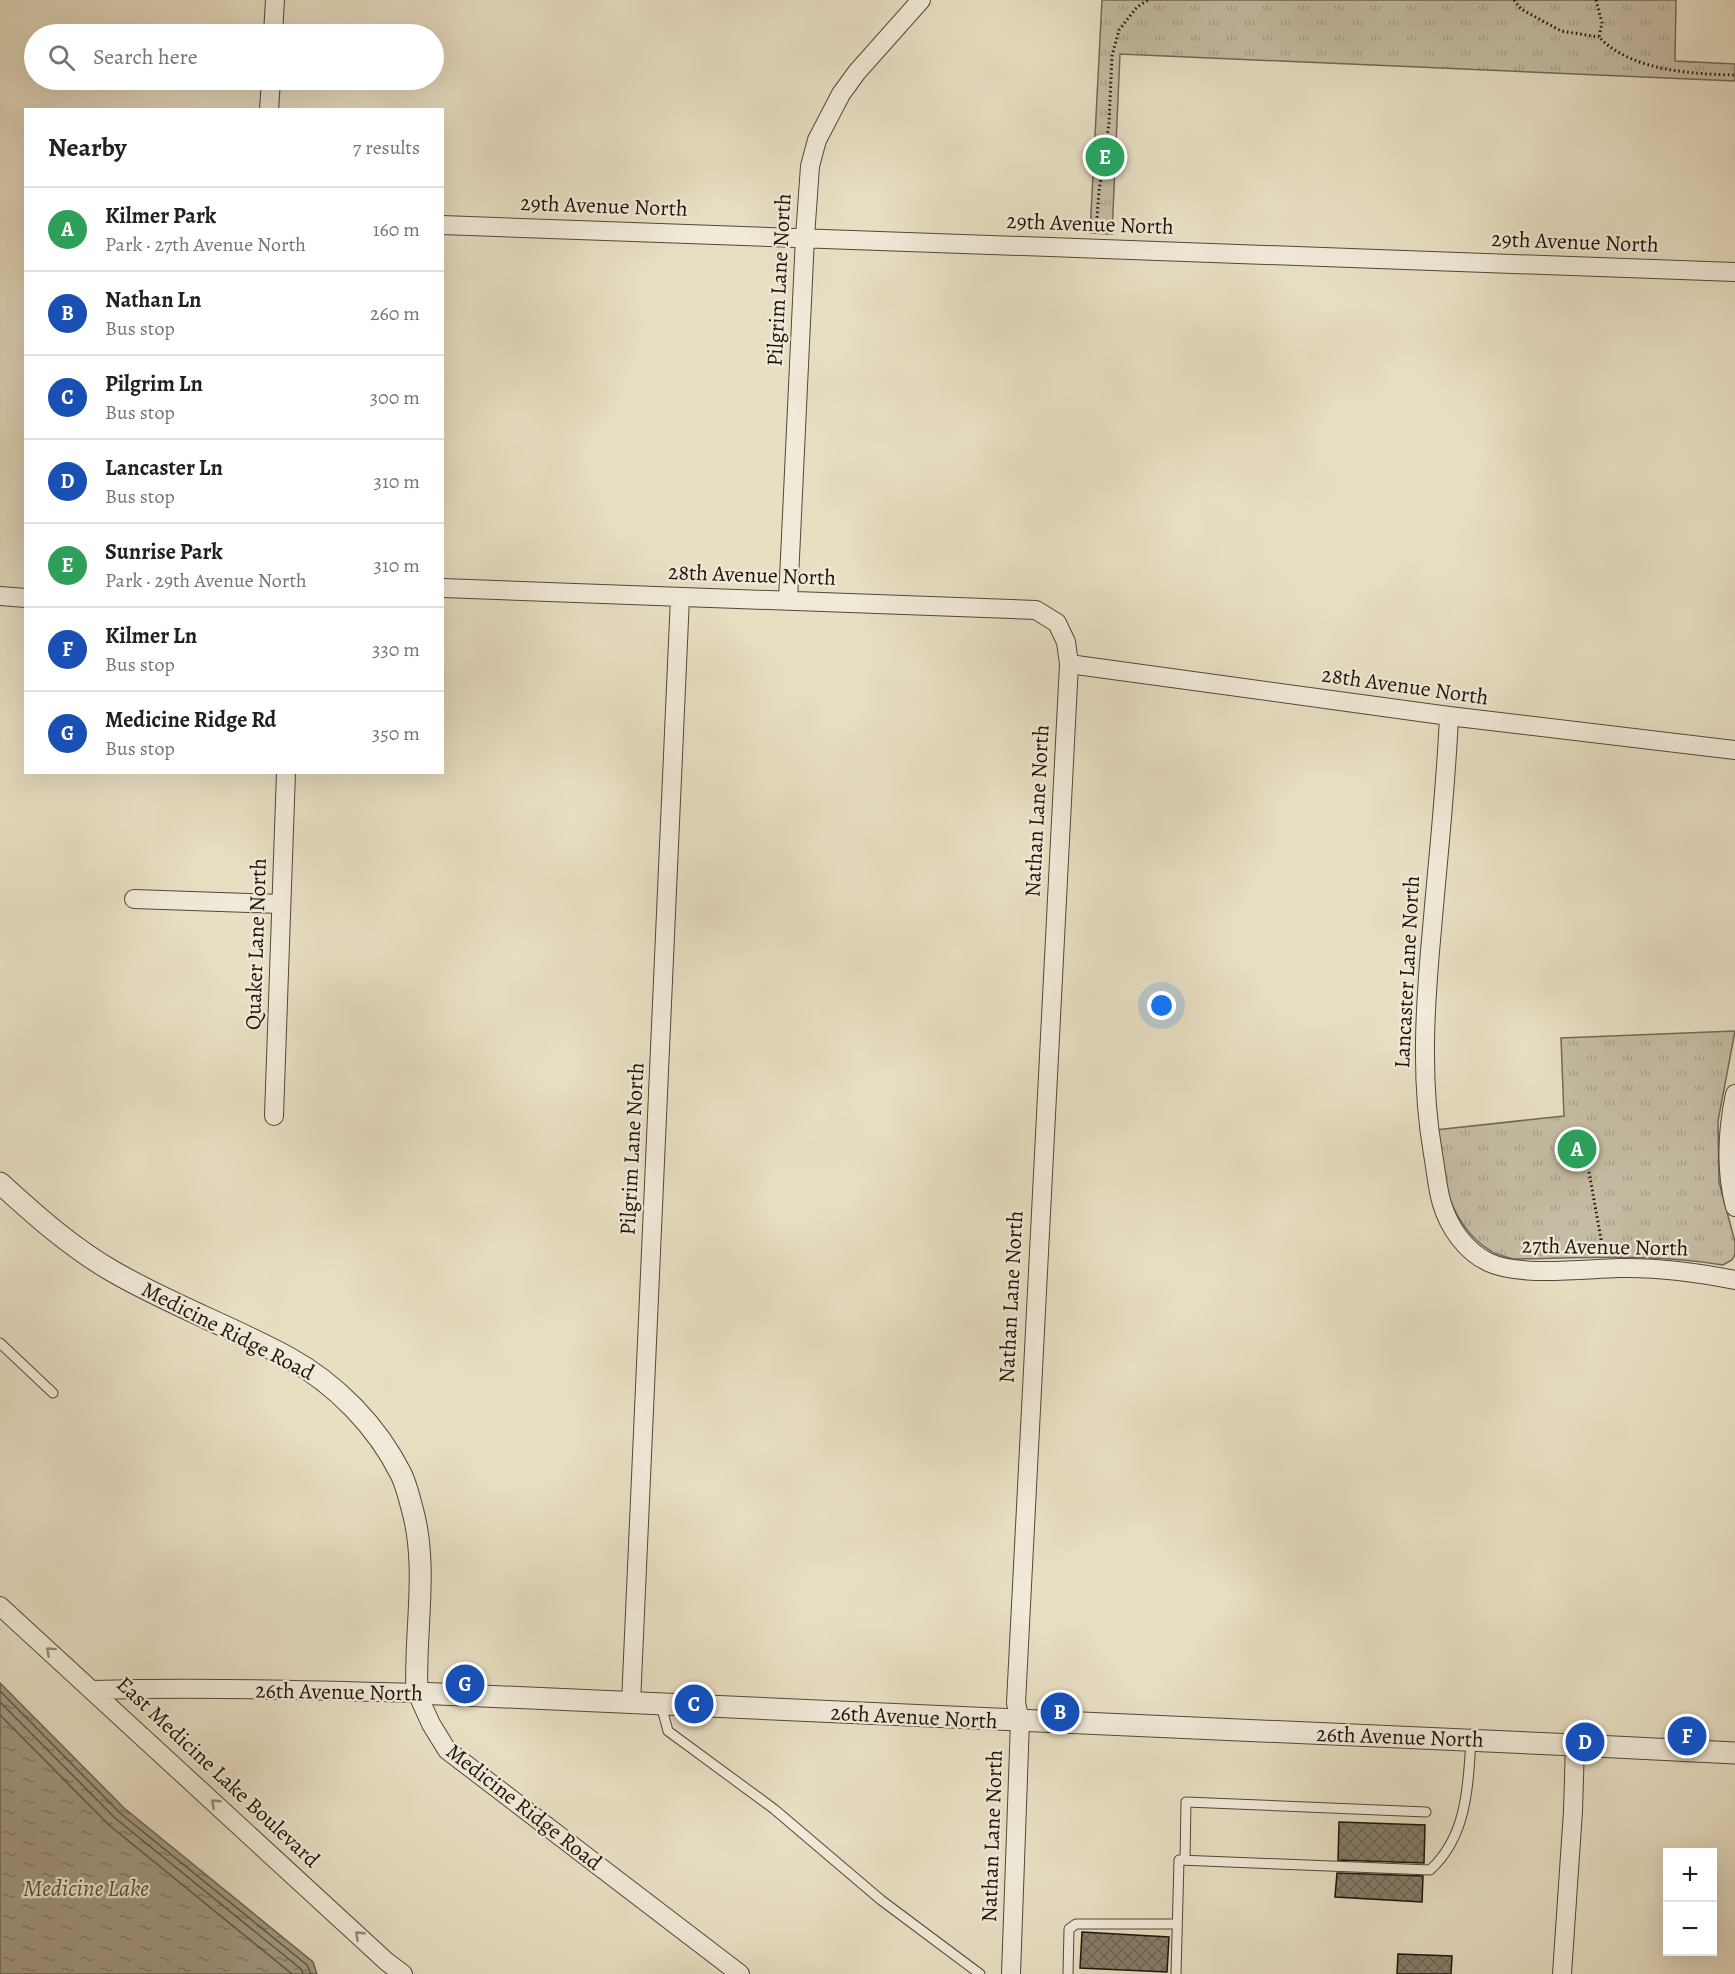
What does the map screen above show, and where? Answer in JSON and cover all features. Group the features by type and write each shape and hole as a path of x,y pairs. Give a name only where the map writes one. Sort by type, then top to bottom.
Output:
{"street":[{"path":"274,24 275,0"},
{"name":"Pilgrim Lane North","path":"788,600 810,166 828,116 857,72 921,0"},
{"path":"269,108 270,90"},
{"name":"29th Avenue North","path":"444,225 1735,272"},
{"name":"28th Avenue North","path":"444,588 1036,610 1057,623"},
{"path":"0,596 24,598"},
{"name":"Pilgrim Lane North","path":"631,1704 680,597"},
{"name":"Nathan Lane North","path":"1011,1974 1020,1721 1016,1703 1068,664 1066,642 1057,623"},
{"name":"28th Avenue North","path":"1068,664 1449,716 1735,750"},
{"name":"Lancaster Lane North","path":"1449,716 1424,1048 1425,1096 1429,1132 1441,1203 1452,1228"},
{"name":"Quaker Lane North","path":"274,1116 286,774"},
{"path":"134,899 281,904"},
{"path":"1735,1094 1728,1145 1728,1167 1735,1207"},
{"name":"Medicine Ridge Road","path":"0,1184 68,1241 114,1272 290,1358 344,1398 376,1434 402,1475 413,1510 419,1545 420,1584 415,1666 417,1693 431,1724 447,1750 740,1974"},
{"name":"27th Avenue North","path":"1452,1228 1469,1250 1490,1263 1516,1270 1658,1268 1704,1273 1735,1280"},
{"name":"East Medicine Lake Boulevard","path":"0,1606 403,1974"},
{"name":"26th Avenue North","path":"93,1690 273,1689 417,1693 1735,1754"},
{"path":"1562,1974 1575,1745"}],"lane":[{"path":"0,1343 52,1393"},
{"path":"661,1705 668,1731 774,1809 881,1900 980,1974"},
{"path":"1176,1974 1179,1860 1430,1870 1455,1839 1468,1789 1471,1740"},
{"path":"1185,1860 1186,1802 1426,1812"},
{"path":"1068,1974 1070,1929 1076,1924 1177,1924"}],"path":[{"path":"1095,248 1099,191 1109,123 1112,56 1119,30 1137,7 1148,0"},
{"path":"1514,0 1521,9 1561,32 1599,37 1628,58 1671,71 1735,75"},
{"path":"1596,0 1602,23 1599,37"},
{"path":"1589,1172 1601,1239 1601,1268"}],"green space":[{"path":"1102,0 1676,0 1675,61 1735,64 1735,81 1120,54 1112,234 1090,233"},
{"path":"1735,1031 1718,1121 1719,1182 1735,1242 1735,1254 1732,1260 1723,1265 1645,1258 1513,1259 1491,1251 1477,1241 1466,1228 1457,1214 1444,1181 1435,1130 1564,1116 1561,1038"}],"water":[{"name":"Medicine Lake","path":"0,1683 124,1808 313,1962 317,1974 0,1974"}],"building":[{"path":"1339,1822 1425,1825 1424,1863 1338,1860"},
{"path":"1337,1873 1423,1876 1422,1902 1335,1897"},
{"path":"1082,1932 1169,1937 1167,1972 1080,1968"},
{"path":"1398,1954 1452,1956 1451,1974 1397,1974"}],"place":[{"name":"Sunrise Park","path":"1105,157"},
{"name":"Kilmer Park","path":"1577,1149"},
{"name":"Medicine Ridge Rd","path":"465,1684"},
{"name":"Pilgrim Ln","path":"694,1704"},
{"name":"Nathan Ln","path":"1060,1712"},
{"name":"Kilmer Ln","path":"1687,1736"},
{"name":"Lancaster Ln","path":"1585,1742"}]}
